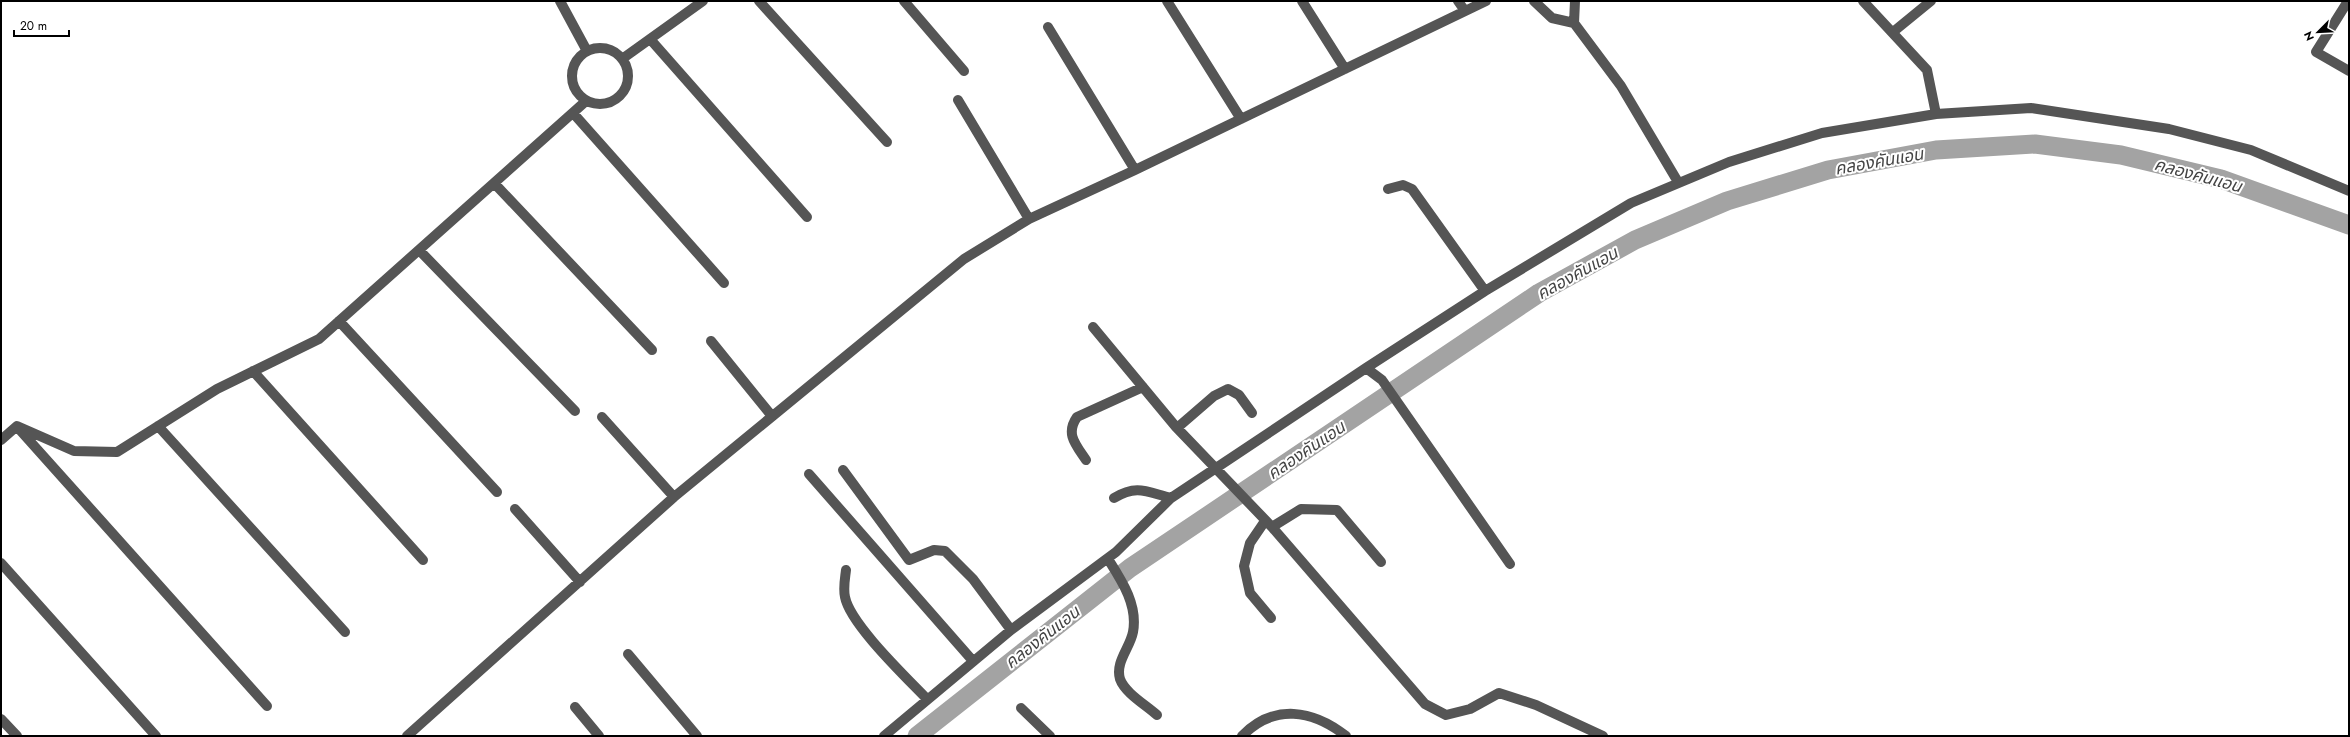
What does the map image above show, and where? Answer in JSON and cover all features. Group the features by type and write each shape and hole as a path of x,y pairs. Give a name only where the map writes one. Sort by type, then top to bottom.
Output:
{"street":[{"path":"560,1 587,51"},
{"path":"622,59 703,1"},
{"path":"758,1 887,142"},
{"path":"904,1 964,71"},
{"path":"1167,1 1241,119"},
{"path":"1302,1 1345,69"},
{"path":"1458,1 1465,11"},
{"path":"407,736 674,497 771,415 964,259 1029,218 1135,170 1486,1"},
{"path":"1534,1 1552,18 1574,23"},
{"path":"1575,1 1574,23 1621,86 1678,182"},
{"path":"1863,1 1927,70 1936,114"},
{"path":"1893,32 1931,1"},
{"path":"2348,1 2316,52 2349,72"},
{"path":"1048,27 1135,170"},
{"path":"650,38 807,217"},
{"path":"596,48 606,48 622,59 628,77 626,87 621,95 604,104 586,101 574,89 572,76 574,64 587,51 596,48"},
{"path":"958,100 1029,218"},
{"path":"17,426 74,451 117,452 217,389 319,339 586,101"},
{"path":"884,736 1011,630 1108,559 1171,498 1366,368 1485,291 1631,203 1678,182 1729,162 1822,133 1936,114 2031,108 2169,129 2251,150 2349,191"},
{"path":"573,113 724,283"},
{"path":"494,183 652,350"},
{"path":"1388,189 1403,185 1412,189 1485,291"},
{"path":"419,250 575,411"},
{"path":"339,321 497,492"},
{"path":"1093,327 1177,428 1265,521 1426,704 1446,715 1470,709 1499,693 1536,705 1603,736"},
{"path":"711,341 771,415"},
{"path":"1366,368 1382,380 1510,564"},
{"path":"253,371 423,560"},
{"path":"1086,460 1072,440 1070,432 1071,424 1077,417 1143,387"},
{"path":"1177,428 1214,396 1228,389 1239,395 1252,413"},
{"path":"602,417 674,497"},
{"path":"1,440 17,426"},
{"path":"17,426 267,706"},
{"path":"158,426 345,632"},
{"path":"843,470 910,560 934,550 945,551 972,579 1011,630"},
{"path":"809,474 973,661"},
{"path":"1114,498 1127,490 1140,488 1171,498"},
{"path":"516,509 580,582"},
{"path":"1271,618 1250,593 1244,566 1250,543 1265,521 1301,509 1337,510 1381,562"},
{"path":"1108,559 1130,599 1134,616 1132,634 1118,669 1120,680 1128,691 1157,715"},
{"path":"1,563 156,736"},
{"path":"846,570 844,585 849,609 874,643 927,699"},
{"path":"628,654 696,736"},
{"path":"576,707 599,736"},
{"path":"1021,708 1050,736"},
{"path":"1242,736 1266,719 1285,713 1306,715 1328,723 1346,736"},
{"path":"1,719 17,736"}],"waterway":[{"name":"คลองคันแอน","path":"917,736 1130,568 1539,293 1635,240 1727,201 1828,170 1936,150 2035,144 2121,155 2221,179 2349,225"}]}
